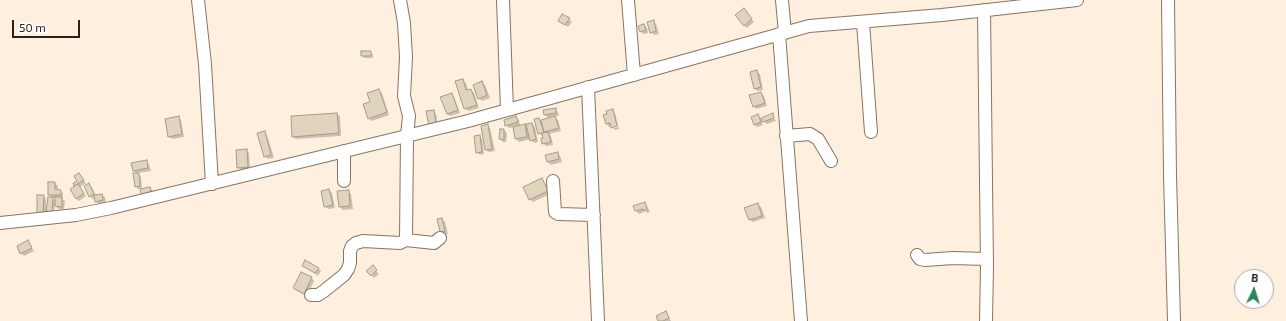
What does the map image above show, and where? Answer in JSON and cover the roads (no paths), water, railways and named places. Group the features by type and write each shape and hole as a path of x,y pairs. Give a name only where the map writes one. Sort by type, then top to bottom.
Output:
{"street":[{"path":"198,0 205,64 212,184"},
{"path":"400,0 404,23 406,57 404,96 409,116 407,136 406,240"},
{"path":"503,0 507,110"},
{"path":"628,0 634,75"},
{"path":"782,0 786,136 802,321"},
{"path":"0,223 76,215 212,184 507,110 809,26 863,22 1077,0"},
{"path":"1168,0 1170,175 1174,321"},
{"path":"984,10 986,321"},
{"path":"863,22 871,132"},
{"path":"588,87 598,321"},
{"path":"786,136 810,134 818,139 831,161"},
{"path":"344,151 344,181"},
{"path":"554,181 555,212 558,214 594,215"},
{"path":"311,295 318,295 344,275 350,263 350,251 352,246 356,243 363,241 400,243 406,240 434,244 440,238"},
{"path":"917,255 920,259 925,260 953,258 986,259"}]}
